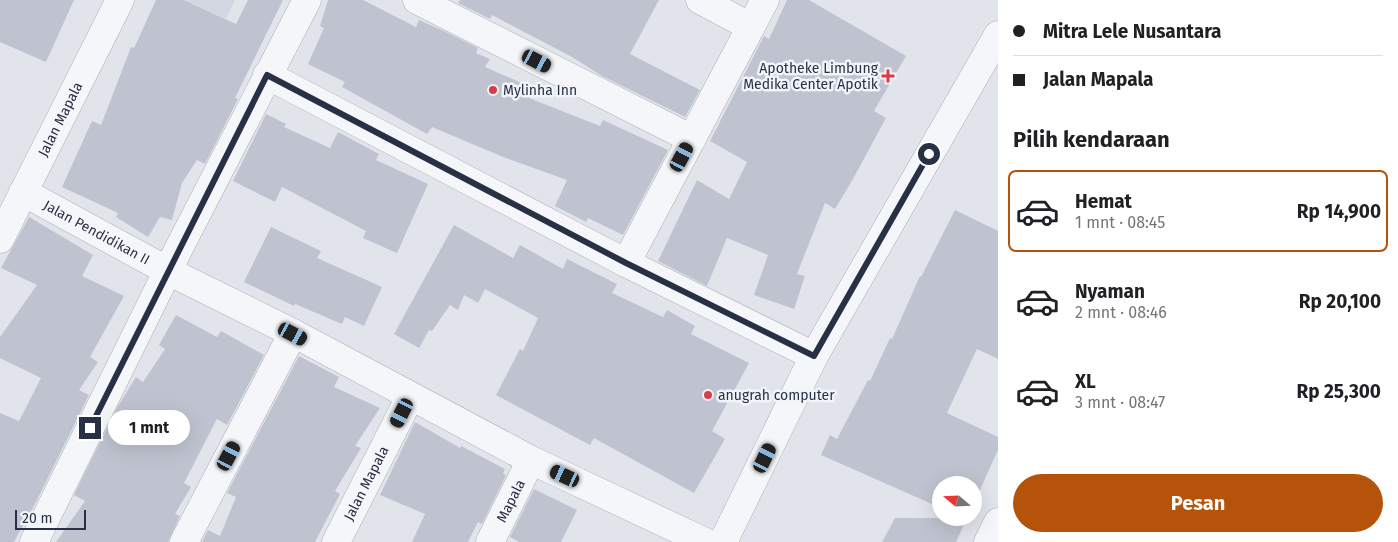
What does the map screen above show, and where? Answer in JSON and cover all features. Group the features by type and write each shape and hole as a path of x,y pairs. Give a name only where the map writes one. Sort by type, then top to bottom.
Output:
{"street":[{"name":"Jalan Mapala","path":"0,239 120,0"},
{"path":"34,542 168,271 307,0"},
{"path":"418,0 692,139"},
{"path":"700,0 751,27"},
{"path":"626,263 766,0"},
{"path":"723,542 814,356 998,35"},
{"path":"267,75 626,263 814,356"},
{"name":"Jalan Pendidikan II","path":"23,192 168,271 293,334 531,460 705,542"},
{"path":"184,542 293,334"},
{"name":"Jalan Mapala","path":"336,542 410,396"},
{"name":"Mapala","path":"490,542 531,460"},
{"path":"988,542 998,522"}],"shaded area":[{"path":"185,0 235,0 226,19"}],"building":[{"path":"0,0 74,0 46,62 0,42"},
{"path":"156,0 184,0 236,24 248,0 283,0 235,98 238,99 205,164 197,160 182,183 172,220 160,217 148,237 116,217 118,213 62,187 92,121 101,125 131,47 134,48"},
{"path":"328,0 363,0 416,27 419,20 444,31 478,48 476,53 490,59 485,67 533,88 529,98 600,126 603,120 668,150 623,235 588,218 586,222 555,206 567,180 503,157 432,127 427,134 342,87 345,82 308,64 324,28 320,26"},
{"path":"460,0 659,0 630,54 700,90 685,117 602,76 572,57 492,15 490,19 458,3"},
{"path":"787,0 809,0 906,56 874,111 886,118 853,179 835,209 825,203 797,274 805,276 794,309 754,295 768,255 727,238 707,286 658,261 697,180 729,199 747,162 710,141 764,36 769,39"},
{"path":"266,114 286,124 284,127 330,148 338,132 379,154 376,160 428,184 397,253 363,238 366,231 282,187 275,202 233,181"},
{"path":"955,210 998,231 998,359 977,349 947,413 998,437 998,450 982,485 982,476 932,476 932,504 821,455 830,435 837,439 868,380 870,381"},
{"path":"29,217 93,255 82,276 124,296 90,357 98,362 79,390 89,395 36,502 14,542 0,542 0,413 19,421 41,378 0,358 0,337 37,285 1,268"},
{"path":"454,225 513,258 520,245 563,269 567,259 617,284 612,293 663,317 667,310 695,326 691,334 749,363 712,431 725,439 694,493 594,438 590,445 496,395 520,349 523,351 538,318 485,289 478,303 464,295 458,310 450,305 432,331 429,330 419,348 394,334"},
{"path":"271,227 321,251 317,258 382,287 364,326 345,317 342,324 295,304 294,306 244,282"},
{"path":"176,315 217,337 221,331 264,355 227,425 217,419 184,483 191,487 175,514 180,516 168,542 56,542 85,501 74,495 118,406 136,377 143,382 165,349 159,345"},
{"path":"299,356 339,377 334,387 380,408 355,446 361,448 335,491 340,494 315,542 202,542 208,530 220,536 236,497 227,493"},
{"path":"415,422 460,448 461,446 505,469 503,474 506,475 482,524 478,522 468,542 412,542 425,514 380,495"},
{"path":"534,489 577,510 561,542 519,542 510,537"},
{"path":"895,518 932,518 932,526 963,526 956,542 882,542"}],"place":[{"name":"Apotheke Limbung Medika Center Apotik","path":"888,76"},
{"name":"Mylinha Inn","path":"493,90"},
{"name":"anugrah computer","path":"708,395"}],"route":[{"path":"90,428 267,75 626,263 814,356 929,154"}]}
